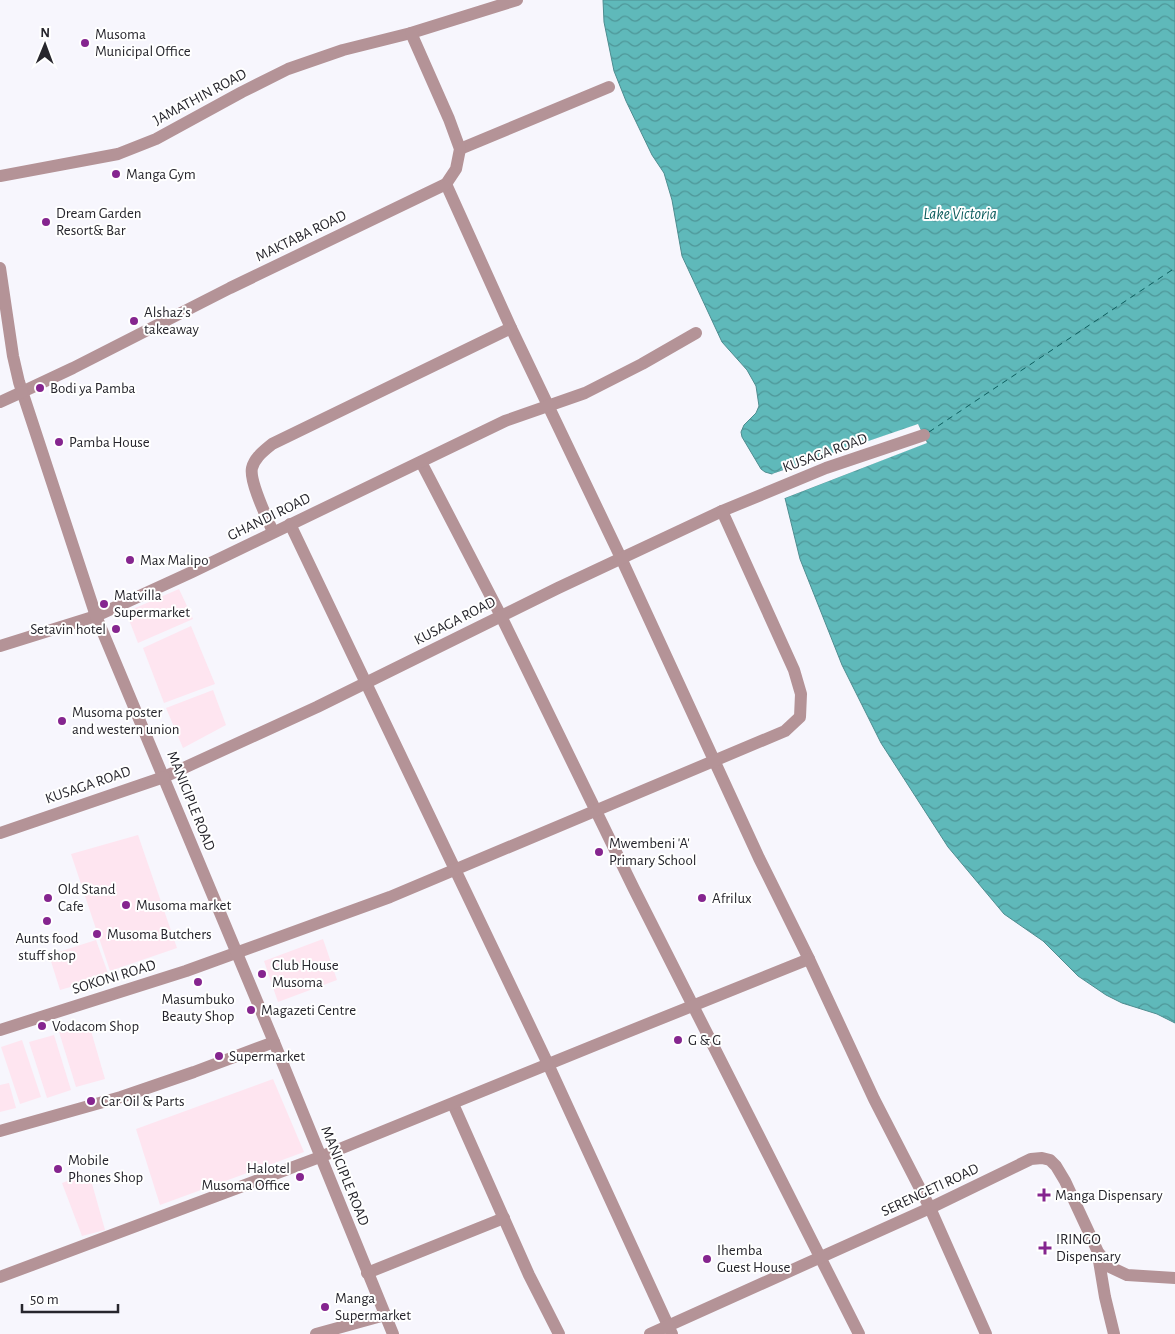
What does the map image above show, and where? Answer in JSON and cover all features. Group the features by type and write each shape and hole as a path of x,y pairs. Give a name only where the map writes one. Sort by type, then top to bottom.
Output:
{"street":[{"name":"JAMATHIN ROAD","path":"0,176 118,154 156,139 242,92 288,70 343,50 411,33 517,0"},
{"path":"411,33 442,101 460,149 456,169 446,184 547,406 716,760 759,858 874,1099 930,1208 986,1334"},
{"path":"460,149 609,87"},
{"name":"MAKTABA ROAD","path":"0,402 73,368 230,288 446,184"},
{"name":"MANICIPLE ROAD","path":"0,268 13,356 22,392 96,616 164,776 393,1334"},
{"path":"273,532 253,482 252,469 258,457 272,444 511,328"},
{"name":"GHANDI ROAD","path":"0,646 96,616 192,572 505,421 592,390 696,333"},
{"name":"KUSAGA ROAD","path":"0,833 164,776 264,732 621,558 722,511 826,468 924,435"},
{"path":"421,462 501,616 595,811 859,1334"},
{"name":"SOKONI ROAD","path":"0,1030 237,954 390,897 785,732 800,717 801,694 794,670 722,511"},
{"path":"290,524 454,871 548,1064 670,1330"},
{"path":"0,1277 320,1157 620,1034 809,960"},
{"path":"0,1132 121,1097 274,1042"},
{"path":"452,1104 529,1275 559,1334"},
{"name":"SERENGETI ROAD","path":"650,1334 670,1330 1031,1159 1042,1158 1050,1160 1065,1181 1098,1252 1110,1267 1127,1275 1175,1278"},
{"path":"367,1272 504,1218"},
{"path":"1098,1252 1105,1297 1114,1334"},
{"path":"316,1334 385,1315"}],"shaded area":[{"path":"179,589 193,619 138,643 126,612"},
{"path":"191,626 215,684 164,703 143,648"},
{"path":"213,690 226,725 183,748 166,708"},
{"path":"138,835 177,948 110,971 71,854"},
{"path":"323,939 337,980 278,1002 264,961"},
{"path":"96,940 109,976 60,990 49,955"},
{"path":"89,1024 105,1079 76,1087 59,1032"},
{"path":"54,1035 71,1090 47,1098 29,1042"},
{"path":"22,1040 41,1097 20,1104 1,1047"},
{"path":"273,1079 304,1152 160,1205 136,1129"},
{"path":"9,1083 16,1108 0,1112 0,1085"},
{"path":"89,1173 105,1230 82,1236 62,1183"}],"water":[{"name":"Lake Victoria","path":"603,0 1175,0 1175,1023 1157,1014 1122,1003 1106,995 1078,976 1043,941 1004,914 948,847 881,743 842,665 800,559 785,498 927,442 918,425 772,474 761,469 741,432 744,425 756,413 759,406 756,386 747,370 722,342 682,256 672,200 664,173 652,155 614,71 604,22"}],"pier":[{"path":"918,424 927,443 785,498 784,496 924,441 922,436 917,428 774,476 772,474"}],"ferry route":[{"path":"929,432 1175,268"}],"place":[{"name":"Musoma Municipal Office","path":"85,43"},
{"name":"Manga Gym","path":"116,174"},
{"name":"Dream Garden Resort& Bar","path":"46,222"},
{"name":"Alshaz's takeaway","path":"134,321"},
{"name":"Bodi ya Pamba","path":"40,388"},
{"name":"Pamba House","path":"59,442"},
{"name":"Max Malipo","path":"130,560"},
{"name":"Matvilla Supermarket","path":"104,604"},
{"name":"Setavin hotel","path":"116,629"},
{"name":"Musoma poster and western union","path":"62,721"},
{"name":"Mwembeni 'A' Primary School","path":"599,852"},
{"name":"Old Stand Cafe","path":"48,898"},
{"name":"Afrilux","path":"702,898"},
{"name":"Musoma market","path":"126,905"},
{"name":"Aunts food stuff shop","path":"47,921"},
{"name":"Musoma Butchers","path":"97,934"},
{"name":"Club House Musoma","path":"262,974"},
{"name":"Masumbuko Beauty Shop","path":"198,982"},
{"name":"Magazeti Centre","path":"251,1010"},
{"name":"Vodacom Shop","path":"42,1026"},
{"name":"G & G","path":"678,1040"},
{"name":"Supermarket","path":"219,1056"},
{"name":"Car Oil & Parts","path":"91,1101"},
{"name":"Mobile Phones Shop","path":"58,1169"},
{"name":"Halotel Musoma Office","path":"300,1177"},
{"name":"Manga Dispensary","path":"1044,1195"},
{"name":"IRINGO Dispensary","path":"1045,1248"},
{"name":"Ihemba Guest House","path":"707,1259"},
{"name":"Manga Supermarket","path":"325,1307"}]}
